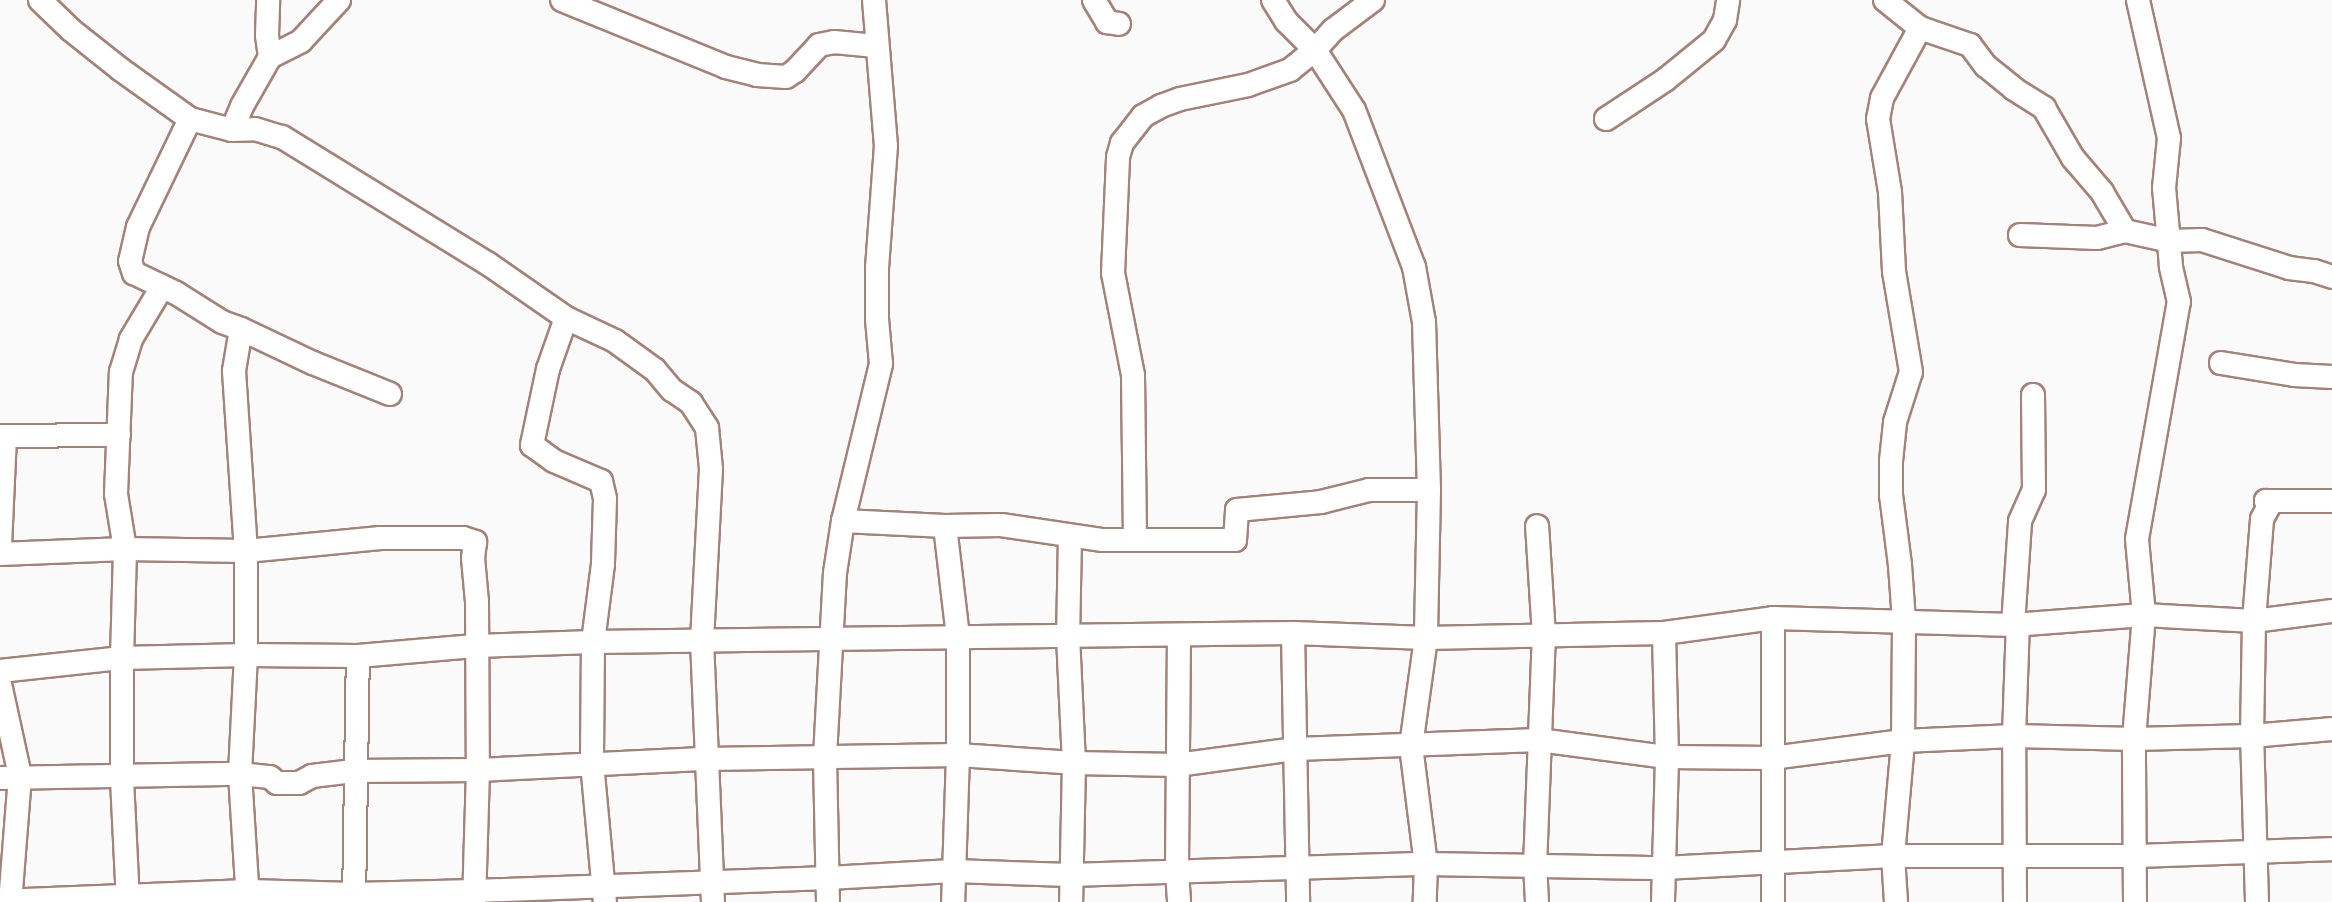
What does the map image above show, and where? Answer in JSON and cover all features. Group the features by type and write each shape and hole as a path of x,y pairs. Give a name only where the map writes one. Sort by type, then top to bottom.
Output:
{"street":[{"path":"40,0 71,30 120,69 190,119 232,130 255,129 282,137 468,251 566,318 615,341 655,370 672,390 691,403 707,428 711,469 702,640 712,891"},
{"path":"232,130 242,106 270,57 268,0"},
{"path":"270,57 301,41 339,0"},
{"path":"562,0 726,67 757,75 786,76 795,71 819,45 834,42 876,46"},
{"path":"828,902 825,757 835,573 843,521 881,364 877,319 877,268 886,146 874,0"},
{"path":"1094,0 1107,22 1119,24"},
{"path":"1273,0 1286,21 1315,50 1354,110 1376,173 1398,220 1414,267 1424,322 1428,490 1426,638 1411,746 1426,864 1425,902"},
{"path":"1135,539 1133,375 1113,273 1118,157 1122,143 1143,116 1161,106 1275,78 1290,70 1315,50 1333,30 1373,0"},
{"path":"1606,119 1665,80 1714,40 1725,20 1728,0"},
{"path":"1885,0 1920,28 1970,45 1986,66 2014,89 2044,108 2073,158 2102,192 2125,231"},
{"path":"2135,902 2134,739 2145,615 2137,539 2179,302 2171,266 2164,188 2169,138 2138,0"},
{"path":"1896,902 1893,856 1902,741 1904,621 1900,564 1891,495 1891,461 1895,422 1911,372 1894,271 1890,192 1878,119 1882,98 1920,28"},
{"path":"190,119 138,227 130,261 134,273 177,293 222,322 313,363 390,394"},
{"path":"2020,235 2097,238 2125,231 2170,241 2202,240 2289,268 2314,271 2332,278"},
{"path":"128,898 122,778 125,549 116,494 121,372 131,339 162,287"},
{"path":"566,318 548,369 532,445 554,461 601,481 605,499 603,564 593,642 592,763 604,893"},
{"path":"241,329 234,371 246,551 246,655 240,774 248,896"},
{"path":"2221,363 2294,375 2332,377"},
{"path":"2015,902 2013,857 2015,624 2020,520 2034,490 2033,395"},
{"path":"0,546 3,437 119,435"},
{"path":"843,521 945,526 1001,525 1103,540 1235,540 1237,510 1321,502 1369,490 1428,490"},
{"path":"2257,902 2252,736 2254,621 2262,519 2269,506 2266,501 2332,501"},
{"path":"945,526 958,636 958,754 953,902"},
{"path":"1537,526 1544,636 1535,867 1537,902"},
{"path":"1070,536 1068,636 1074,763 1071,902"},
{"path":"0,554 125,549 246,551 380,538 463,538 475,542 478,771 474,896"},
{"path":"0,670 122,658 246,655 358,656 475,646 593,642 1293,633 1426,638 1544,636 1664,633 1773,618 2015,624 2145,615 2254,621 2332,612"},
{"path":"1773,618 1773,902"},
{"path":"1293,633 1296,749 1295,868 1298,902"},
{"path":"1663,902 1667,757 1664,633"},
{"path":"1179,636 1177,765 1179,902"},
{"path":"354,898 354,771 358,656"},
{"path":"0,684 10,777 7,901 248,896 354,898 712,891 828,878 953,871 1070,875 1426,864 1664,868 1893,856 2134,856 2332,849"},
{"path":"10,777 122,778 240,774 270,777 277,783 298,783 312,776 354,771 478,771 592,763 958,754 1074,763 1177,765 1296,749 1539,740 1667,757 1772,758 1902,741 2014,736 2134,739 2252,736 2332,729"}]}
